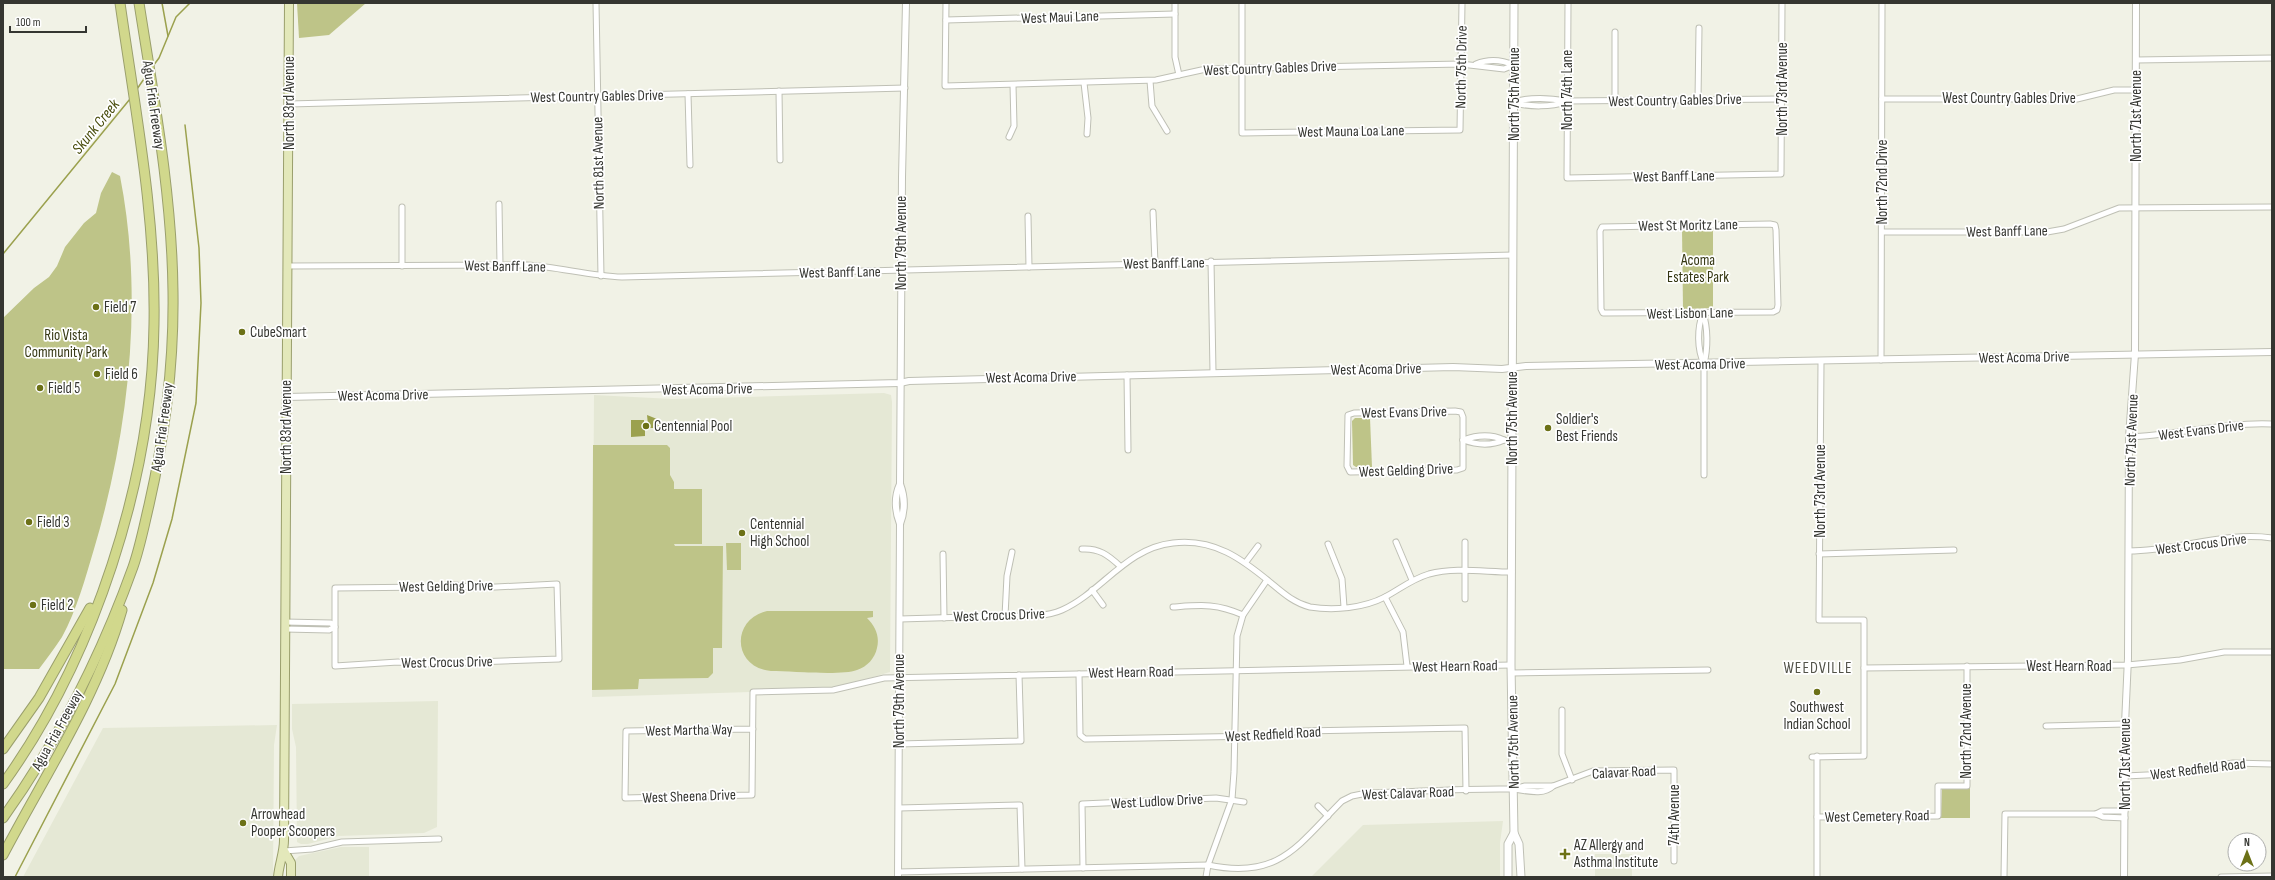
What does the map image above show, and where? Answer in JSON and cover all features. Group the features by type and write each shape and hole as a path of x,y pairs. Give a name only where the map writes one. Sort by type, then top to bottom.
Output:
{"highway":[{"name":"Agua Fria Freeway","path":"3,784 26,752 74,661 103,587 129,506 141,447 152,364 154,325 153,281 148,201 142,146 120,3"},
{"name":"Agua Fria Freeway","path":"3,818 36,769 67,717 101,648 134,566 156,475 167,406 172,345 173,291 170,230 158,122 139,3"},
{"path":"3,855 89,692 116,630 134,566"},
{"path":"3,749 39,698 103,587"}],"main road":[{"name":"North 83rd Avenue","path":"278,877 279,863 284,851 289,3"},
{"name":"North 75th Avenue","path":"1514,3 1511,665 1514,833 1519,844 1521,877"},
{"name":"North 75th Avenue","path":"1508,877 1508,844 1514,833"},
{"name":"North 83rd Avenue","path":"284,851 290,863 290,877"}],"street":[{"name":"North 81st Avenue","path":"596,3 596,96 601,276"},
{"name":"North 79th Avenue","path":"898,874 900,524 896,514 896,492 900,484 901,270 906,3"},
{"path":"946,3 946,20"},
{"path":"1175,3 1174,57 1179,75"},
{"path":"1242,3 1242,68"},
{"name":"North 75th Drive","path":"1460,130 1462,3"},
{"name":"North 74th Lane","path":"1567,178 1568,3"},
{"name":"North 73rd Avenue","path":"1781,174 1782,3"},
{"name":"North 72nd Drive","path":"1881,360 1882,3"},
{"name":"North 71st Avenue","path":"2124,877 2126,666 2128,658 2129,437 2135,354 2136,3"},
{"name":"West Maui Lane","path":"946,20 1174,14"},
{"name":"West Country Gables Drive","path":"946,20 945,86 1150,81 1200,69 1476,64 1483,61 1504,61 1514,65"},
{"path":"1698,100 1699,28"},
{"path":"1615,32 1615,101"},
{"path":"2136,60 2272,58"},
{"name":"West Mauna Loa Lane","path":"1242,68 1242,133 1460,130"},
{"path":"1150,81 1152,106 1167,131"},
{"path":"1084,83 1088,118 1087,134"},
{"path":"1008,137 1014,126 1013,85"},
{"name":"West Country Gables Drive","path":"289,104 905,88"},
{"name":"West Country Gables Drive","path":"1882,99 2077,99 2114,90 2136,90"},
{"path":"779,91 780,160"},
{"path":"688,94 690,165"},
{"name":"West Country Gables Drive","path":"1514,102 1532,99 1567,101 1782,99"},
{"name":"West Banff Lane","path":"1567,178 1781,174"},
{"path":"499,204 500,265"},
{"path":"402,207 402,266"},
{"name":"West Banff Lane","path":"1882,232 2047,232 2064,229 2120,208 2272,207"},
{"path":"1153,212 1155,263"},
{"path":"1028,216 1029,266"},
{"name":"West St Moritz Lane","path":"1603,313 1601,309 1600,231 1602,227 1770,224 1775,225 1777,310"},
{"name":"West Banff Lane","path":"288,266 546,266 601,276 901,270 1513,254"},
{"path":"1211,262 1213,372"},
{"name":"West Lisbon Lane","path":"1603,313 1773,312 1777,310"},
{"path":"1703,313 1706,322 1706,355 1704,364 1704,476"},
{"path":"1703,313 1699,322 1700,355 1704,364"},
{"path":"1700,343 1706,343"},
{"name":"West Acoma Drive","path":"286,397 900,383 917,380 1213,372 1512,368 2272,352"},
{"name":"North 73rd Avenue","path":"1821,362 1819,620 1864,620 1864,668"},
{"path":"1127,374 1128,450"},
{"name":"West Evans Drive","path":"1350,472 1347,466 1348,415 1354,413 1461,412 1463,417 1463,440"},
{"name":"West Evans Drive","path":"2129,437 2163,436 2253,423 2272,424"},
{"path":"1474,436 1496,436 1504,440 1496,444 1474,444 1463,440 1474,436"},
{"name":"West Gelding Drive","path":"1350,472 1457,470 1463,468 1463,440"},
{"name":"West Crocus Drive","path":"2129,551 2157,550 2233,537 2272,538"},
{"name":"West Crocus Drive","path":"900,618 1038,615 1061,611 1092,590 1120,566 1153,546 1176,542 1213,545 1246,562 1290,599 1310,606 1344,607 1366,605 1385,597 1412,580 1445,571 1512,572"},
{"path":"1396,542 1412,580"},
{"path":"1465,542 1465,599"},
{"path":"1328,544 1342,579 1344,607"},
{"path":"1246,562 1258,546"},
{"path":"1082,549 1092,548 1105,553 1120,566"},
{"path":"1819,554 1954,550"},
{"path":"1005,616 1007,576 1012,552"},
{"path":"943,554 944,618"},
{"path":"1206,877 1208,865 1232,800 1235,736 1236,636 1243,615 1267,580"},
{"name":"West Gelding Drive","path":"335,627 335,588 432,587 456,585 476,588 557,584 559,659"},
{"path":"1092,590 1103,605"},
{"path":"1385,597 1403,632 1407,666"},
{"path":"1173,607 1203,605 1225,607 1243,615"},
{"path":"317,623 317,630"},
{"path":"331,623 335,627 330,630 317,630 285,626 331,623"},
{"name":"West Crocus Drive","path":"335,627 335,666 398,662 422,664 559,659"},
{"name":"West Hearn Road","path":"1864,668 1967,666 2126,666 2180,660 2224,652 2272,652"},
{"name":"West Hearn Road","path":"753,729 753,692 833,690 880,679 1407,666 1511,665"},
{"name":"North 72nd Avenue","path":"1938,816 1938,786 1967,786 1967,666"},
{"path":"1817,877 1817,817 1814,757 1864,756 1864,668"},
{"name":"West Hearn Road","path":"1512,673 1708,670"},
{"name":"West Redfield Road","path":"1079,674 1081,738 1263,736 1302,731 1465,728 1466,791"},
{"path":"899,744 1021,741 1019,675"},
{"path":"1562,710 1562,754 1572,780"},
{"path":"2046,726 2125,724"},
{"name":"West Martha Way","path":"625,798 626,731 753,729"},
{"name":"West Sheena Drive","path":"625,798 752,795 753,729"},
{"name":"West Redfield Road","path":"2125,776 2168,774 2233,763 2272,764"},
{"name":"Calavar Road","path":"1513,789 1542,791 1550,790 1553,786 1599,770 1674,770"},
{"name":"74th Avenue","path":"1674,770 1674,861"},
{"name":"West Calavar Road","path":"898,874 1022,869 1208,865 1246,870 1270,865 1293,851 1347,798 1360,794 1513,789"},
{"name":"West Ludlow Drive","path":"1083,868 1082,804 1216,798 1244,802"},
{"path":"899,808 1020,805 1022,869"},
{"path":"1318,806 1328,816"},
{"path":"2004,877 2005,814 2096,814 2109,810 2125,811"},
{"path":"2109,810 2109,817"},
{"path":"2096,814 2103,817 2125,818"},
{"name":"West Cemetery Road","path":"1817,817 1938,816"},
{"path":"284,851 312,849 342,842 439,839"},
{"path":"2220,877 2272,876"}],"shaded area":[{"name":"Centennial High School","path":"884,393 891,395 892,402 890,672 839,687 755,689 750,692 592,697 594,395 673,399"},
{"name":"Centennial Pool","path":"647,415 657,419 661,428 645,428 645,436 631,437 631,420 644,420 644,425 648,425"},
{"path":"438,701 437,827 424,833 339,836 308,844 301,844 297,842 296,747 292,729 292,704"},
{"path":"277,725 274,745 273,877 23,877 103,728"},
{"path":"1503,821 1500,843 1500,877 1311,877 1363,825"},
{"path":"341,847 369,847 369,877 295,877 295,860 299,856"},
{"path":"1595,854 1632,854 1632,877 1595,877"}],"green space":[{"path":"297,3 366,3 329,35 299,38"},
{"name":"Rio Vista Community Park","path":"112,172 120,176 127,222 131,269 132,317 124,411 106,504 80,594 62,637 39,669 3,669 3,318 34,288 49,277 57,266 65,247 84,223 96,213 101,193"},
{"name":"Acoma Estates Park","path":"1682,229 1713,229 1713,308 1683,309"},
{"path":"1355,418 1370,418 1372,467 1356,467 1353,465 1352,421"},
{"path":"593,445 667,445 670,448 670,475 674,482 674,489 702,489 702,544 674,544 675,546 723,546 722,648 713,648 713,673 708,678 639,679 638,689 592,690"},
{"path":"726,543 741,543 741,570 727,570"},
{"path":"767,611 873,611 873,617 867,618 872,624 877,635 878,644 876,652 872,659 861,669 850,672 828,673 771,671 758,668 749,662 743,653 741,643 742,633 747,624 755,616"},
{"path":"1942,788 1970,788 1970,818 1941,818"}],"waterway":[{"path":"162,3 168,36"},
{"name":"Skunk Creek","path":"153,66 159,58 176,17 190,3"},
{"name":"Skunk Creek","path":"137,89 146,76"},
{"name":"Skunk Creek","path":"3,254 130,99"},
{"path":"15,877 115,684 153,583 172,519 196,403 201,303 199,248 185,125"}],"place":[{"name":"Field 7","path":"96,307"},
{"name":"CubeSmart","path":"242,332"},
{"name":"Field 6","path":"97,374"},
{"name":"Field 5","path":"40,388"},
{"name":"Centennial Pool","path":"646,426"},
{"name":"Soldier's Best Friends","path":"1548,428"},
{"name":"Field 3","path":"29,522"},
{"name":"Centennial High School","path":"742,533"},
{"name":"Field 2","path":"33,605"},
{"name":"Southwest Indian School","path":"1817,692"},
{"name":"Arrowhead Pooper Scoopers","path":"243,823"},
{"name":"AZ Allergy and Asthma Institute","path":"1565,854"}],"district":[{"name":"WEEDVILLE","path":"1818,667"}]}
